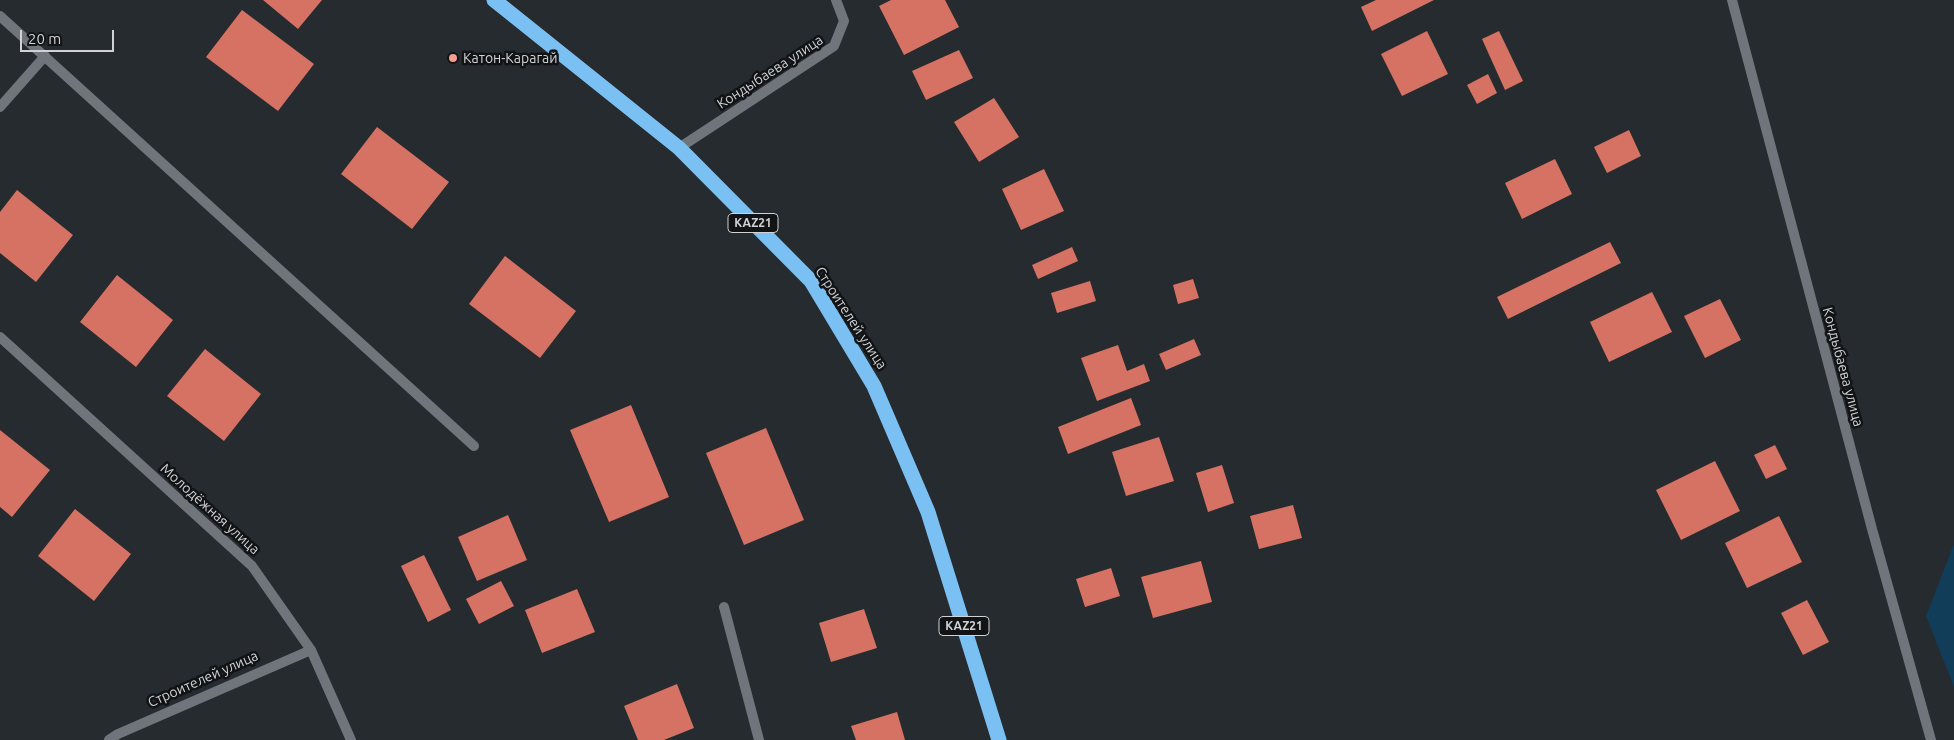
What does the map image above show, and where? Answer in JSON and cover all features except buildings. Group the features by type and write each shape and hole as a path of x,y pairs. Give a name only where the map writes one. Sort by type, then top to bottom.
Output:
{"highway":[{"name":"Строителей улица","path":"494,0 679,148 811,281 874,386 928,512 999,740"}],"street":[{"name":"Кондыбаева улица","path":"679,148 834,46 844,21 836,0"},
{"name":"Кондыбаева улица","path":"1732,0 1930,740"},
{"path":"0,16 474,446"},
{"path":"0,108 45,56"},
{"name":"Молодёжная улица","path":"0,337 252,566 311,650 351,740"},
{"path":"724,607 759,740"},
{"name":"Строителей улица","path":"109,740 118,734 311,650"}],"shaded area":[{"path":"1954,544 1954,687 1926,616"}],"place":[{"name":"Катон-Карагай","path":"453,58"}]}
